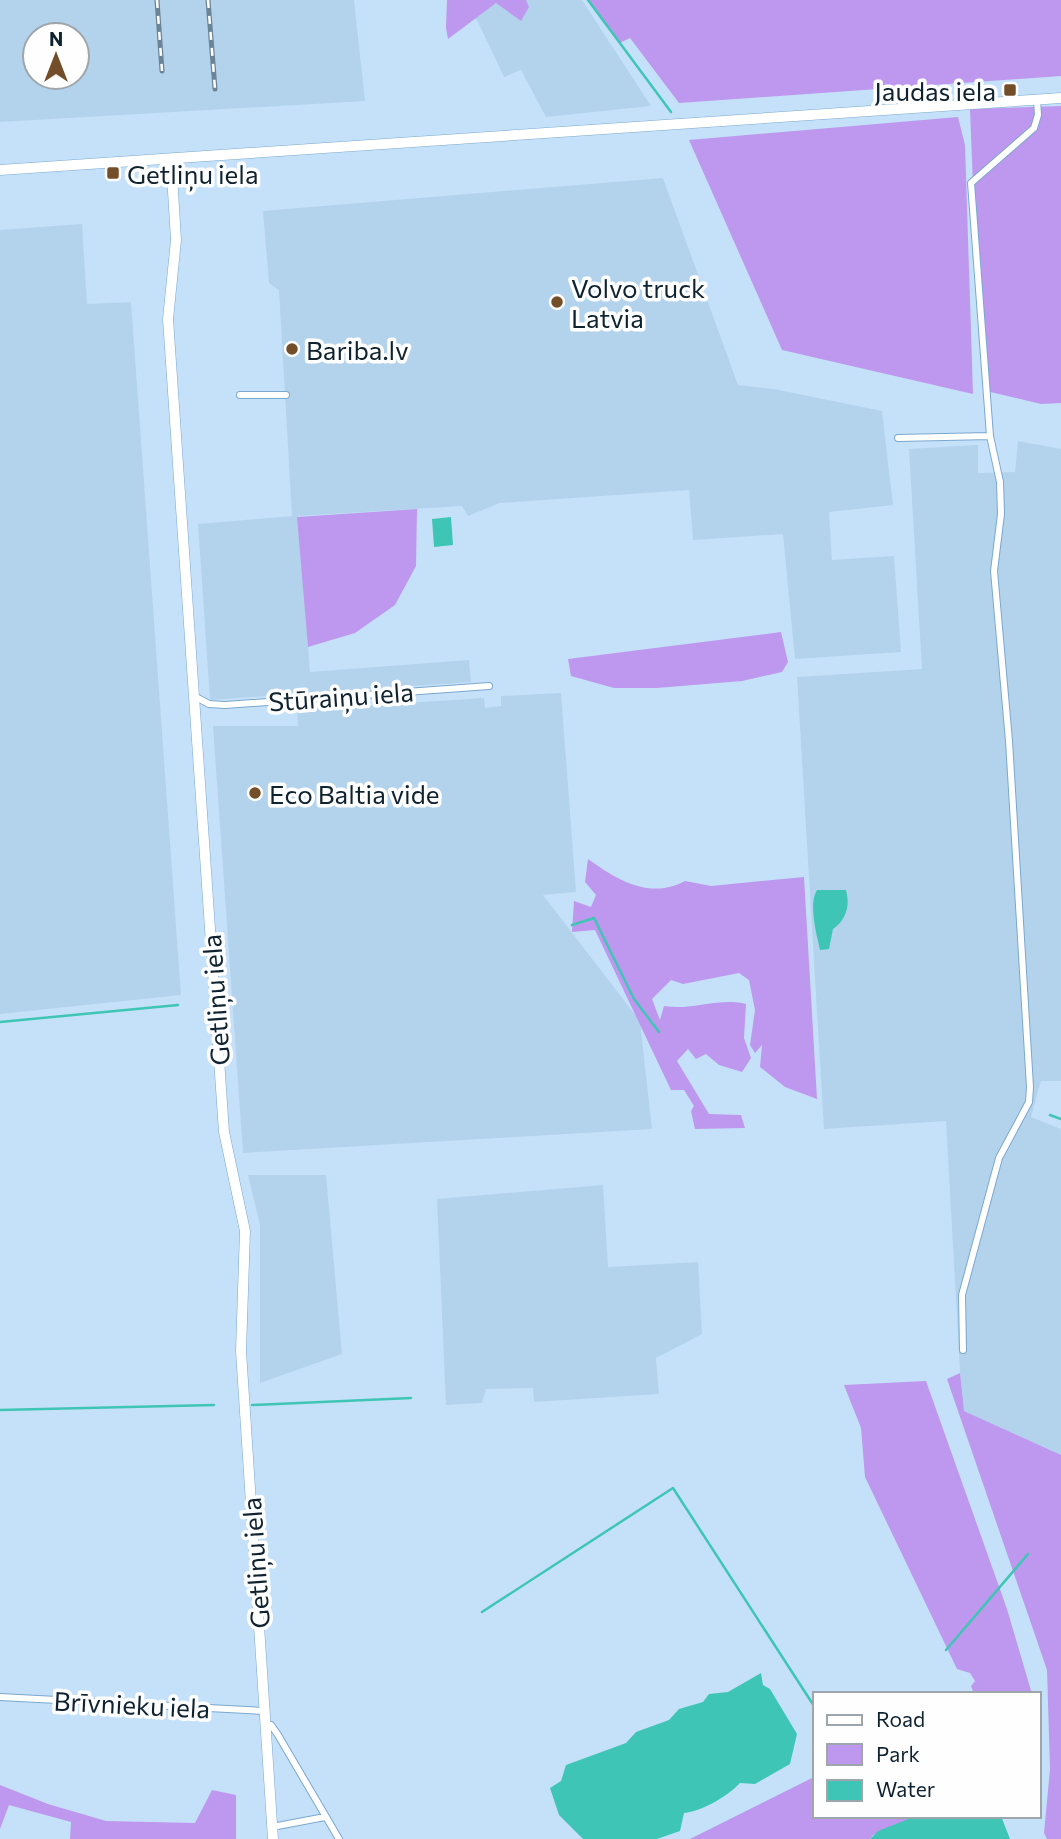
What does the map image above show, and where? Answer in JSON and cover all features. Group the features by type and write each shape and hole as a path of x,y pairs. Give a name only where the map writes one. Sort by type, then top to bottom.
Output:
{"street":[{"path":"0,170 1061,98"},
{"path":"962,1350 962,1295 999,1158 1029,1102 1030,1087 1009,741 994,571 1001,514 1000,482 990,436 971,183 1034,128 1038,115 1037,100"},
{"name":"Getliņu iela","path":"171,159 176,240 168,319 224,1132 245,1231 241,1351 273,1839"},
{"path":"240,395 286,394"},
{"path":"898,438 990,436"},
{"name":"Stūraiņu iela","path":"194,696 209,704 225,705 489,686"},
{"name":"Brīvnieku iela","path":"0,1697 264,1712"},
{"path":"265,1724 271,1725 278,1735 339,1839"},
{"path":"272,1827 325,1817"}],"shaded area":[{"path":"0,0 354,0 365,101 0,122"},
{"path":"461,0 582,0 651,106 546,117 521,70 504,77 478,22"},
{"path":"663,178 738,385 774,389 882,411 893,505 829,512 832,560 894,556 901,652 795,659 783,534 693,540 689,490 500,503 468,516 462,506 298,516 310,672 469,660 471,682 210,700 198,524 292,516 279,290 269,283 263,211"},
{"path":"82,224 87,304 131,302 181,995 0,1014 0,230"},
{"path":"1018,441 1061,449 1061,1081 1041,1081 1031,1117 1061,1129 1061,1455 964,1411 962,1407 946,1121 824,1129 797,677 922,669 909,449 978,445 978,473 1015,472"},
{"path":"561,693 576,892 543,895 640,1021 652,1129 243,1153 213,726 298,726 297,710 484,698 485,708 501,706 501,696"},
{"path":"248,1175 326,1175 342,1354 260,1383 260,1225"},
{"path":"603,1185 608,1267 698,1262 702,1334 656,1358 659,1394 534,1402 533,1388 486,1389 482,1403 446,1405 437,1199"}],"green space":[{"path":"447,0 526,0 529,7 521,21 496,3 448,39"},
{"path":"588,0 1061,0 1061,76 679,103 630,38 620,43"},
{"path":"1061,106 1061,403 1041,404 986,391 979,340 970,109"},
{"path":"958,117 965,145 973,394 782,350 689,140"},
{"path":"417,509 416,566 395,605 355,633 308,647 297,517"},
{"path":"781,632 788,662 782,672 742,681 657,688 614,688 571,676 568,659"},
{"path":"588,859 622,880 659,889 685,881 711,886 804,877 817,1099 785,1087 760,1067 762,1045 755,1053 750,1045 755,1010 749,980 739,973 683,984 671,980 652,999 660,1020 664,1006 685,1007 726,1002 746,1004 744,1038 751,1058 742,1072 719,1065 706,1054 696,1059 688,1049 677,1061 709,1114 741,1115 745,1128 695,1129 691,1111 694,1106 684,1090 671,1090 595,930 572,932 574,901 591,907 596,895 585,882"},
{"path":"960,1373 964,1411 1061,1455 1061,1839 1047,1839 1044,1833 1050,1769 1047,1670 947,1379"},
{"path":"926,1381 1007,1609 1031,1692 973,1692 971,1686 975,1681 970,1673 957,1669 865,1477 861,1428 844,1385"},
{"path":"813,1778 813,1818 911,1818 873,1835 870,1839 690,1839"},
{"path":"0,1785 48,1804 106,1821 195,1823 212,1790 236,1795 236,1839 70,1839 71,1822 9,1805 0,1829"}],"water":[{"path":"451,517 453,545 434,547 432,519"},
{"path":"817,890 846,890 846,911 842,921 833,929 829,949 820,950 817,937 813,903"},
{"path":"761,1673 763,1685 770,1689 797,1734 790,1764 755,1784 740,1783 714,1802 684,1813 680,1831 657,1839 583,1839 559,1815 550,1788 561,1781 566,1765 626,1743 636,1732 669,1720 679,1709 703,1702 709,1694 728,1692"},
{"path":"911,1818 1002,1818 1010,1839 870,1839 878,1831"}],"waterway":[{"path":"588,0 671,112"},
{"path":"572,925 594,918 634,999 659,1032"},
{"path":"0,1022 178,1005"},
{"path":"1050,1115 1061,1119"},
{"path":"252,1405 411,1398"},
{"path":"0,1410 214,1405"},
{"path":"482,1612 673,1488 813,1704"},
{"path":"946,1650 1028,1554"}],"railway":[{"path":"157,0 162,71"},
{"path":"208,0 215,89"}],"place":[{"name":"Jaudas iela","path":"1010,90"},
{"name":"Getliņu iela","path":"113,173"},
{"name":"Volvo truck Latvia","path":"557,302"},
{"name":"Bariba.lv","path":"292,349"},
{"name":"Eco Baltia vide","path":"255,793"}]}
